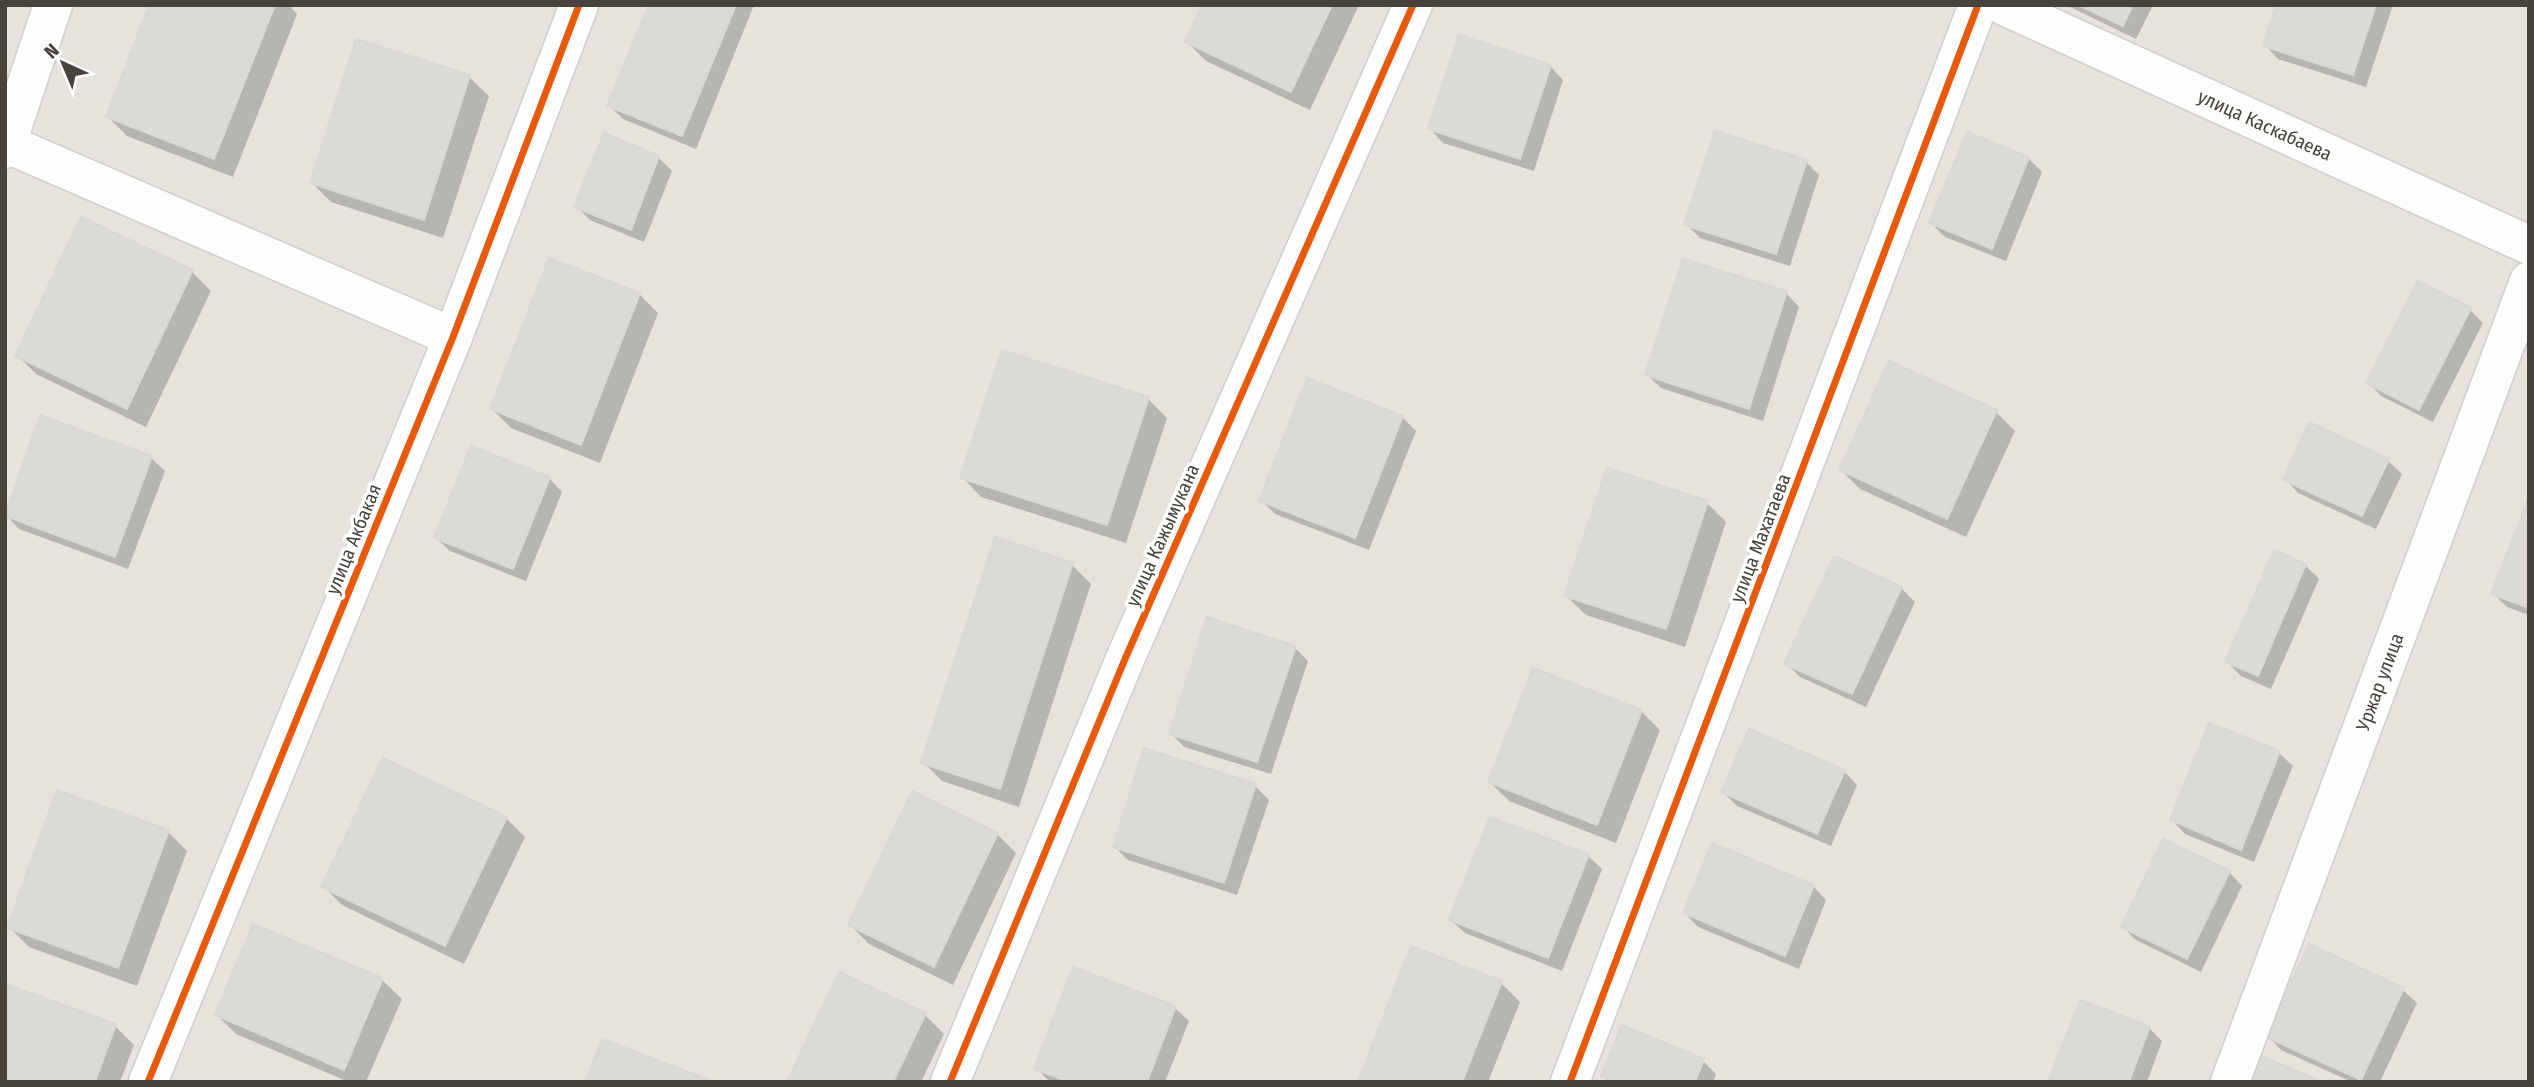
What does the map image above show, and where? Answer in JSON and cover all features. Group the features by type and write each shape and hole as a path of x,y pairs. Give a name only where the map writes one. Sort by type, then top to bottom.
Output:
{"street":[{"path":"53,5 6,146 453,337"},
{"name":"улица Акбакая","path":"148,1082 453,337 579,5"},
{"name":"улица Кажымукана","path":"950,1082 1125,659 1413,5"},
{"name":"улица Махатаева","path":"1570,1082 1979,5"},
{"name":"улица Каскабаева","path":"2002,5 2529,245"},
{"name":"Уржар улица","path":"2230,1082 2529,281"}],"shaded area":[{"path":"5,5 2529,5 2529,1082 5,1082"}],"building":[{"path":"149,5 275,5 214,159 106,117"},
{"path":"649,5 736,5 682,136 607,106"},
{"path":"1202,5 1332,5 1291,92 1185,42"},
{"path":"2078,5 2133,5 2123,26"},
{"path":"2276,5 2376,5 2353,75 2263,46"},
{"path":"1459,35 1551,65 1520,159 1428,129"},
{"path":"356,39 470,75 424,220 310,183"},
{"path":"1715,131 1807,160 1776,254 1684,225"},
{"path":"1967,132 2029,157 1992,249 1929,223"},
{"path":"604,133 659,156 631,230 574,207"},
{"path":"81,217 193,270 127,409 15,356"},
{"path":"549,258 640,293 581,445 490,409"},
{"path":"1683,259 1787,291 1749,409 1645,375"},
{"path":"2418,281 2471,308 2419,410 2366,383"},
{"path":"1002,350 1149,397 1107,525 960,478"},
{"path":"1889,361 1997,410 1947,519 1839,470"},
{"path":"1307,378 1403,416 1355,538 1259,501"},
{"path":"40,415 152,456 115,557 5,516"},
{"path":"2309,422 2389,459 2362,516 2283,480"},
{"path":"471,446 550,477 513,569 434,538"},
{"path":"1607,468 1708,501 1666,629 1564,596"},
{"path":"2529,499 2529,608 2491,594"},
{"path":"995,537 1073,563 1000,789 921,763"},
{"path":"2274,550 2306,564 2258,676 2225,662"},
{"path":"1834,556 1902,587 1852,694 1784,664"},
{"path":"1207,617 1296,646 1257,762 1169,734"},
{"path":"1533,668 1642,710 1597,825 1488,782"},
{"path":"2209,723 2280,751 2241,850 2170,820"},
{"path":"1749,729 1845,770 1817,834 1721,792"},
{"path":"1144,748 1256,784 1224,883 1113,847"},
{"path":"383,758 507,817 445,946 321,887"},
{"path":"57,790 169,830 118,968 7,928"},
{"path":"912,791 998,833 934,967 848,925"},
{"path":"1490,817 1589,854 1548,958 1449,920"},
{"path":"2163,839 2230,871 2187,959 2121,927"},
{"path":"1712,843 1814,885 1785,956 1683,913"},
{"path":"253,924 383,978 344,1070 215,1015"},
{"path":"2309,944 2404,988 2361,1080 2266,1037"},
{"path":"1411,946 1502,981 1462,1082 1358,1082"},
{"path":"1073,967 1176,1006 1147,1082 1069,1082 1034,1069"},
{"path":"839,972 926,1013 893,1082 787,1082"},
{"path":"5,984 116,1024 95,1082 5,1082"},
{"path":"2080,1000 2150,1026 2129,1082 2048,1082"},
{"path":"1622,1025 1704,1059 1695,1082 1615,1082 1601,1076"},
{"path":"602,1039 712,1081 585,1082"},
{"path":"2259,1055 2323,1082 2248,1082"}],"cycle path":[{"path":"148,1082 453,337 579,5"},
{"path":"950,1082 1125,659 1413,5"},
{"path":"1570,1082 1978,5"}]}
